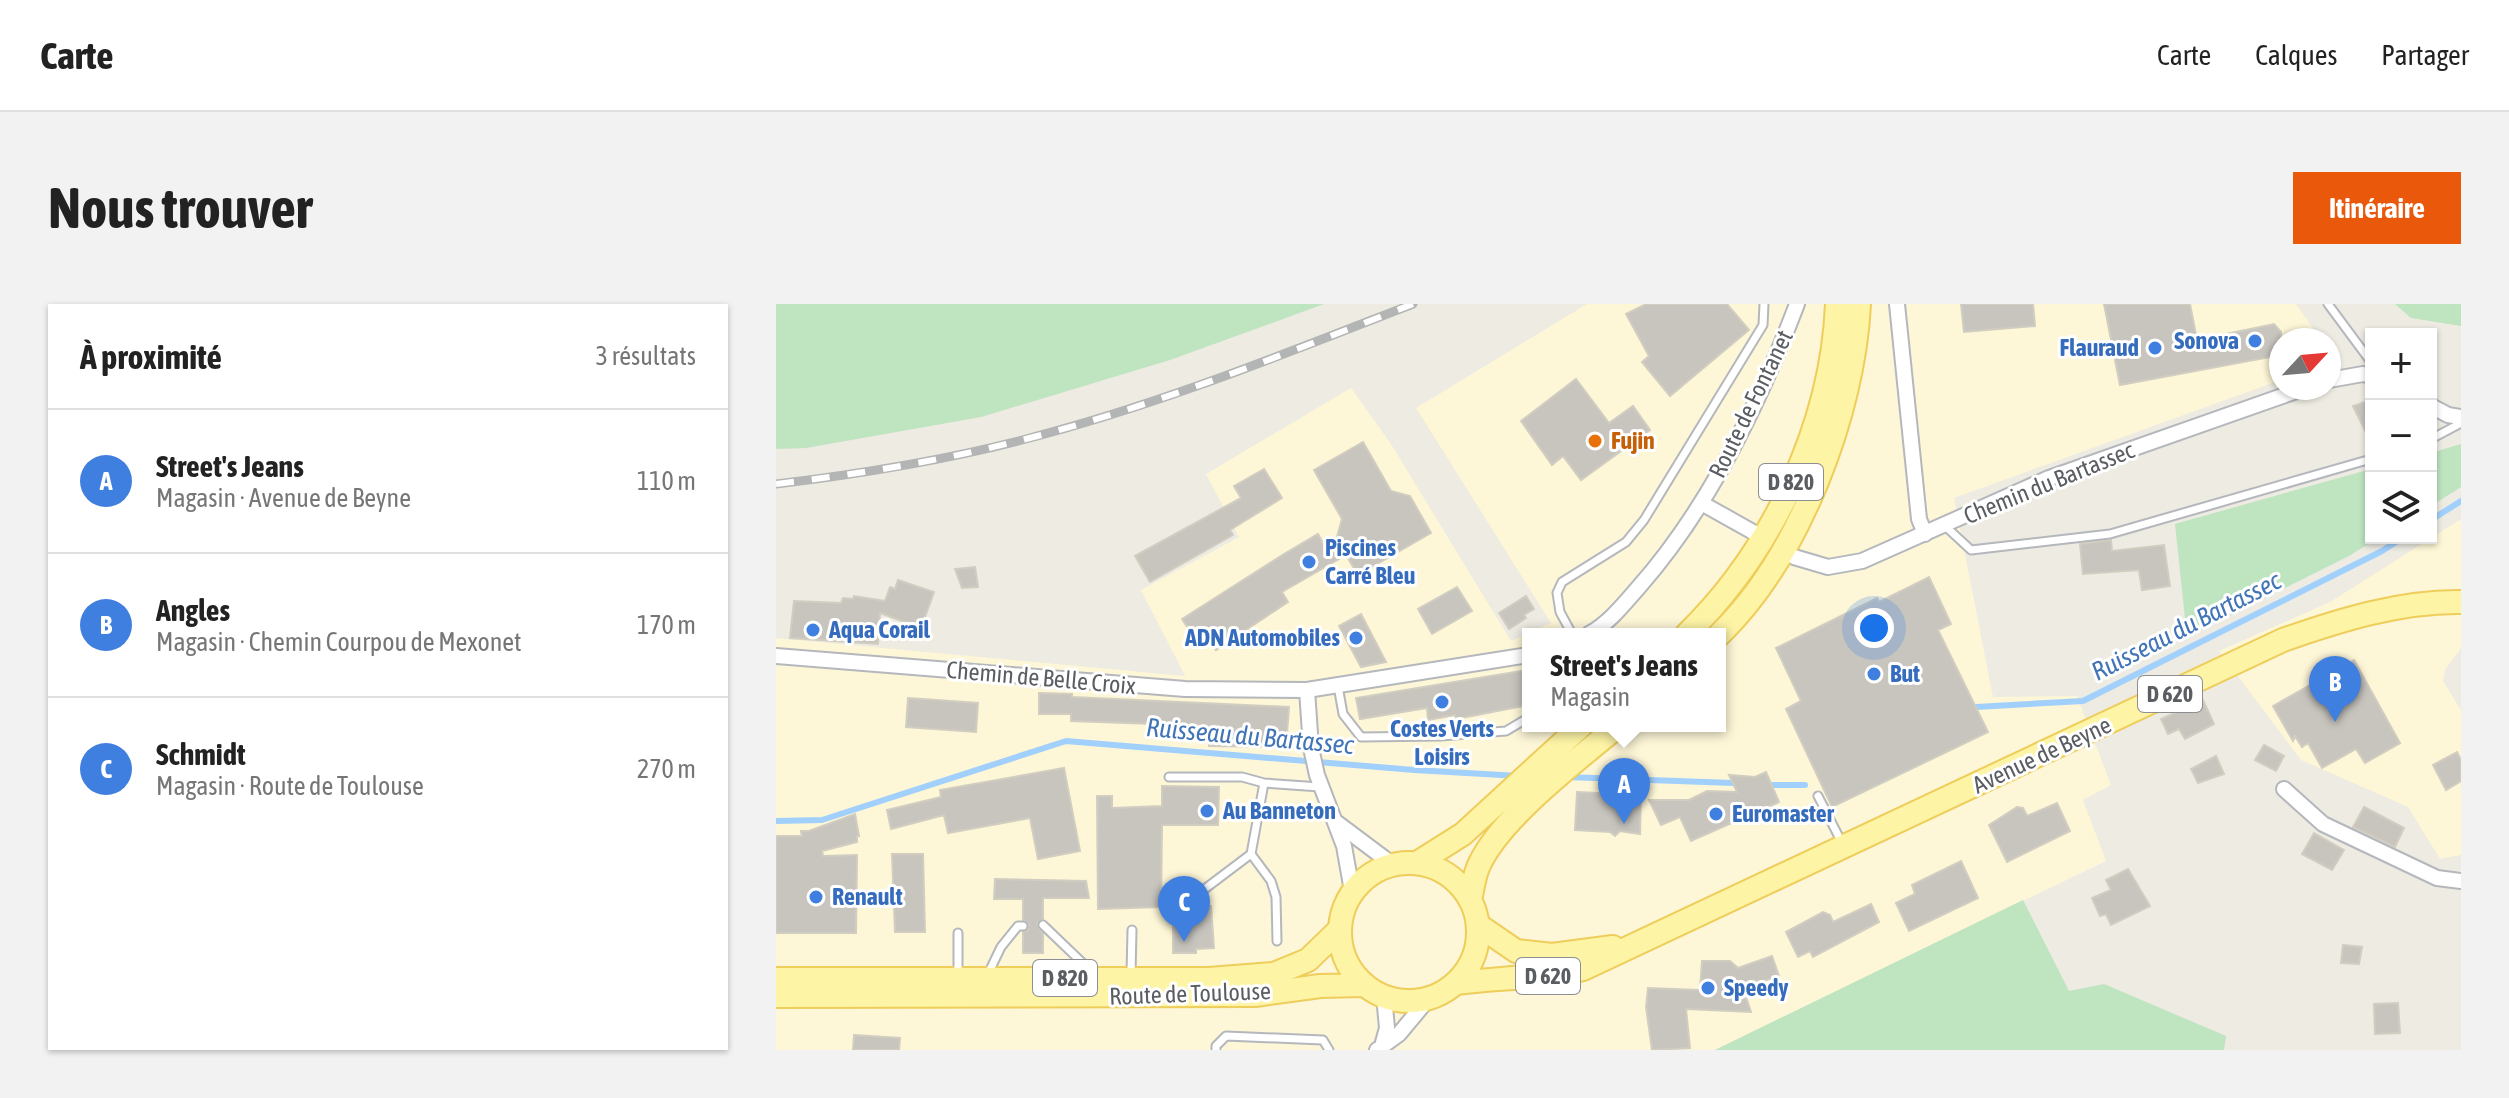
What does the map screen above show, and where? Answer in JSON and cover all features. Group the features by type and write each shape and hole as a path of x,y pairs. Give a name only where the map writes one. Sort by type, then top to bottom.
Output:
{"main road":[{"name":"D 820","path":"1693,628 1715,606 1752,554 1788,490 1820,411 1836,330 1837,304"},
{"name":"D 820","path":"1726,628 1772,566 1810,500 1840,418 1858,334 1859,304"},
{"name":"Avenue de Beyne","path":"1456,983 1550,976 1583,969 2283,640 2386,610 2461,602"},
{"path":"1417,863 1463,834 1574,732"},
{"path":"1470,900 1478,866 1489,846 1512,819 1611,732"},
{"path":"1417,863 1438,869 1457,882 1470,900 1478,925 1477,946 1469,966 1456,983 1429,998 1414,1001 1374,990 1351,969 1342,950 1340,929 1343,909 1352,891 1377,870 1392,864 1417,863"},
{"name":"Avenue de Beyne","path":"1478,925 1516,951 1552,955 1634,944"},
{"name":"Route de Toulouse","path":"1131,987 1274,974 1308,960 1340,929"},
{"name":"Route de Toulouse","path":"776,979 958,987 1131,987 1255,995 1320,986 1374,990"},
{"name":"Route de Toulouse","path":"776,996 958,987"}],"street":[{"name":"Route de Fontanet","path":"1703,504 1778,354 1797,304"},
{"path":"1897,304 1919,519 1925,534"},
{"path":"2341,378 2365,374"},
{"name":"Chemin du Bartassec","path":"1794,557 1828,567 1862,561 2049,478 2271,400"},
{"path":"2437,409 2461,420"},
{"path":"1597,628 1614,616 1703,504 1753,532"},
{"name":"Chemin de Belle Croix","path":"776,656 1185,689 1307,690 1522,656"},
{"path":"1307,690 1311,748 1336,821 1352,891"},
{"path":"2284,789 2323,824 2437,878 2461,881"},
{"path":"1336,821 1392,864"},
{"path":"1374,990 1387,1028 1379,1048"},
{"path":"1379,1048 1399,1034 1429,998"}],"lane":[{"path":"1569,628 1560,612 1557,593 1562,582 1626,542 1644,520 1763,325 1764,304"},
{"path":"2328,304 2365,354"},
{"path":"2437,435 2461,420"},
{"path":"1944,525 1971,550 2110,534 2365,461"},
{"path":"1338,686 1343,714 1361,737 1506,731 1522,722"},
{"path":"1169,777 1242,777 1264,783 1320,781"},
{"path":"1198,894 1251,854 1264,783"},
{"path":"1818,796 1845,848"},
{"path":"1251,854 1271,881 1276,897 1277,941"},
{"path":"1043,925 1097,987"},
{"path":"986,987 1001,947 1018,926 1023,926"},
{"path":"1131,987 1132,930"},
{"path":"958,933 958,987"},
{"path":"1216,1050 1226,1036 1323,1040 1329,1050"}],"shaded area":[{"path":"1587,304 2296,304 2313,328 2269,328 2269,384 1954,498 1993,697 2077,696 2111,785 2083,800 2106,861 1715,1050 776,1050 776,638 1185,676 1141,590 1239,537 1206,474 1351,388 1391,444 1511,641 1522,636 1522,732 1726,732 1726,628 1540,628 1551,623 1416,408"},
{"path":"2461,519 2461,648 2445,670 2443,681 2461,710 2461,855 2440,859 2408,807 2301,760 2219,651 2330,602 2422,544 2437,544 2437,534"}],"green space":[{"path":"776,304 1324,304 1170,360 981,417 806,448 776,449"},
{"path":"2395,304 2461,304 2461,326 2411,318"},
{"path":"2461,444 2461,487 2437,502 2437,472 2437,451"},
{"path":"2365,471 2365,544 2368,544 2187,637 2175,524"},
{"path":"2023,900 2069,991 2104,984 2226,1036 2224,1050 1715,1050"}],"building":[{"path":"1646,304 1727,304 1749,330 1670,396 1642,362 1649,356 1626,314"},
{"path":"1961,304 2033,304 2035,326 1964,332"},
{"path":"2104,304 2190,304 2197,340 2274,324 2278,328 2269,328 2269,357 2120,385"},
{"path":"1576,379 1609,423 1633,406 1650,430 1581,480 1563,456 1552,465 1521,421"},
{"path":"2365,402 2365,431 2353,406"},
{"path":"1363,442 1391,491 1410,496 1431,533 1358,575 1346,555 1282,592 1288,602 1216,650 1205,633 1195,639 1182,619 1284,554 1318,534 1331,558 1342,519 1314,470"},
{"path":"1264,469 1282,498 1230,530 1233,535 1150,582 1135,556 1241,498 1234,486"},
{"path":"2111,540 2112,551 2164,545 2170,586 2142,590 2139,570 2083,574 2080,544"},
{"path":"975,567 978,587 962,588 955,569"},
{"name":"But","path":"1929,577 1951,624 1938,630 1988,732 1832,807 1786,709 1801,701 1776,648 1877,598 1879,602"},
{"path":"898,580 934,592 921,628 880,613 878,644 790,638 794,601 841,603 843,598 853,599 854,596 885,601 890,587 895,589"},
{"path":"1457,587 1472,611 1432,634 1418,609"},
{"path":"1526,596 1534,609 1509,629 1499,613"},
{"path":"1361,614 1386,662 1361,667 1339,626"},
{"path":"2354,660 2400,743 2365,763 2356,749 2322,768 2308,743 2302,747 2295,736 2293,741 2273,706"},
{"path":"1522,671 1522,706 1456,719 1455,715 1428,720 1427,708 1360,719 1356,698"},
{"path":"1039,693 1289,707 1286,747 1209,746 1210,726 1071,721 1071,714 1039,714"},
{"path":"908,698 978,703 976,732 906,727"},
{"path":"2203,700 2214,724 2185,739 2179,729 2168,734 2161,719"},
{"path":"2264,745 2284,756 2276,771 2255,760"},
{"path":"2457,752 2461,760 2461,781 2446,790 2433,765"},
{"path":"2216,756 2224,774 2198,783 2191,769"},
{"path":"1064,768 1080,851 1038,859 1030,818 948,833 944,815 891,829 887,810 941,797 940,790"},
{"path":"1766,772 1779,802 1691,841 1680,817 1661,825 1649,800 1689,800 1707,791 1737,792 1729,775 1755,777"},
{"path":"1162,786 1219,787 1218,825 1162,825 1161,907 1098,909 1097,796 1112,796 1112,808 1162,806"},
{"path":"1577,792 1641,795 1640,834 1620,831 1615,836 1610,832 1575,830"},
{"path":"2057,803 2070,831 2007,862 1989,825 2017,807 2023,808 2027,816"},
{"path":"2364,807 2404,828 2395,847 2353,827"},
{"name":"Renault","path":"855,814 859,836 857,842 822,851 823,856 857,855 856,933 776,933 776,836 802,836 801,831 809,831"},
{"path":"2314,833 2344,850 2332,870 2302,854"},
{"path":"892,854 923,854 925,932 895,932"},
{"path":"1961,861 1978,898 1909,931 1896,903 1915,894 1912,885"},
{"path":"2128,869 2150,906 2111,925 2106,914 2100,916 2092,898 2111,890 2106,880"},
{"path":"995,879 1086,881 1089,898 1043,898 1043,919 1037,924 1043,934 1043,953 1023,953 1023,932 1028,930 1029,925 1023,920 1023,899 994,899"},
{"path":"1871,904 1879,922 1813,957 1810,951 1798,957 1786,932 1823,912 1830,915 1833,922"},
{"path":"1173,906 1211,906 1214,948 1196,949 1196,953 1173,953"},
{"path":"2343,945 2362,947 2359,964 2341,963"},
{"path":"1772,956 1779,976 1743,988 1751,1012 1686,1009 1690,1048 1652,1050 1646,1007 1648,988 1700,990 1702,961 1730,961 1738,968"},
{"path":"2398,1003 2400,1033 2375,1034 2374,1004"},
{"path":"854,1035 900,1038 899,1050 853,1050"}],"waterway":[{"name":"Ruisseau du Bartassec","path":"2437,516 2461,501"},
{"name":"Ruisseau du Bartassec","path":"1976,707 2083,701 2393,544"},
{"name":"Ruisseau du Bartassec","path":"776,821 822,820 1066,741 1519,776"},
{"name":"Ruisseau du Bartassec","path":"1566,777 1733,783"},
{"name":"Ruisseau du Bartassec","path":"1772,785 1805,785"}],"railway":[{"path":"776,484 930,461 1072,426 1219,378 1413,304"}],"place":[{"name":"Sonova","path":"2255,341"},
{"name":"Flauraud","path":"2155,348"},
{"name":"Fujin","path":"1595,441"},
{"name":"Piscines Carré Bleu","path":"1309,562"},
{"name":"Aqua Corail","path":"813,630"},
{"name":"ADN Automobiles","path":"1356,638"},
{"name":"But","path":"1874,674"},
{"name":"Costes Verts Loisirs","path":"1442,702"},
{"name":"Angles","path":"2335,722"},
{"name":"Au Banneton","path":"1207,811"},
{"name":"Euromaster","path":"1716,814"},
{"name":"Street's Jeans","path":"1624,824"},
{"name":"Renault","path":"816,897"},
{"name":"Schmidt","path":"1184,942"},
{"name":"Speedy","path":"1708,988"}]}
